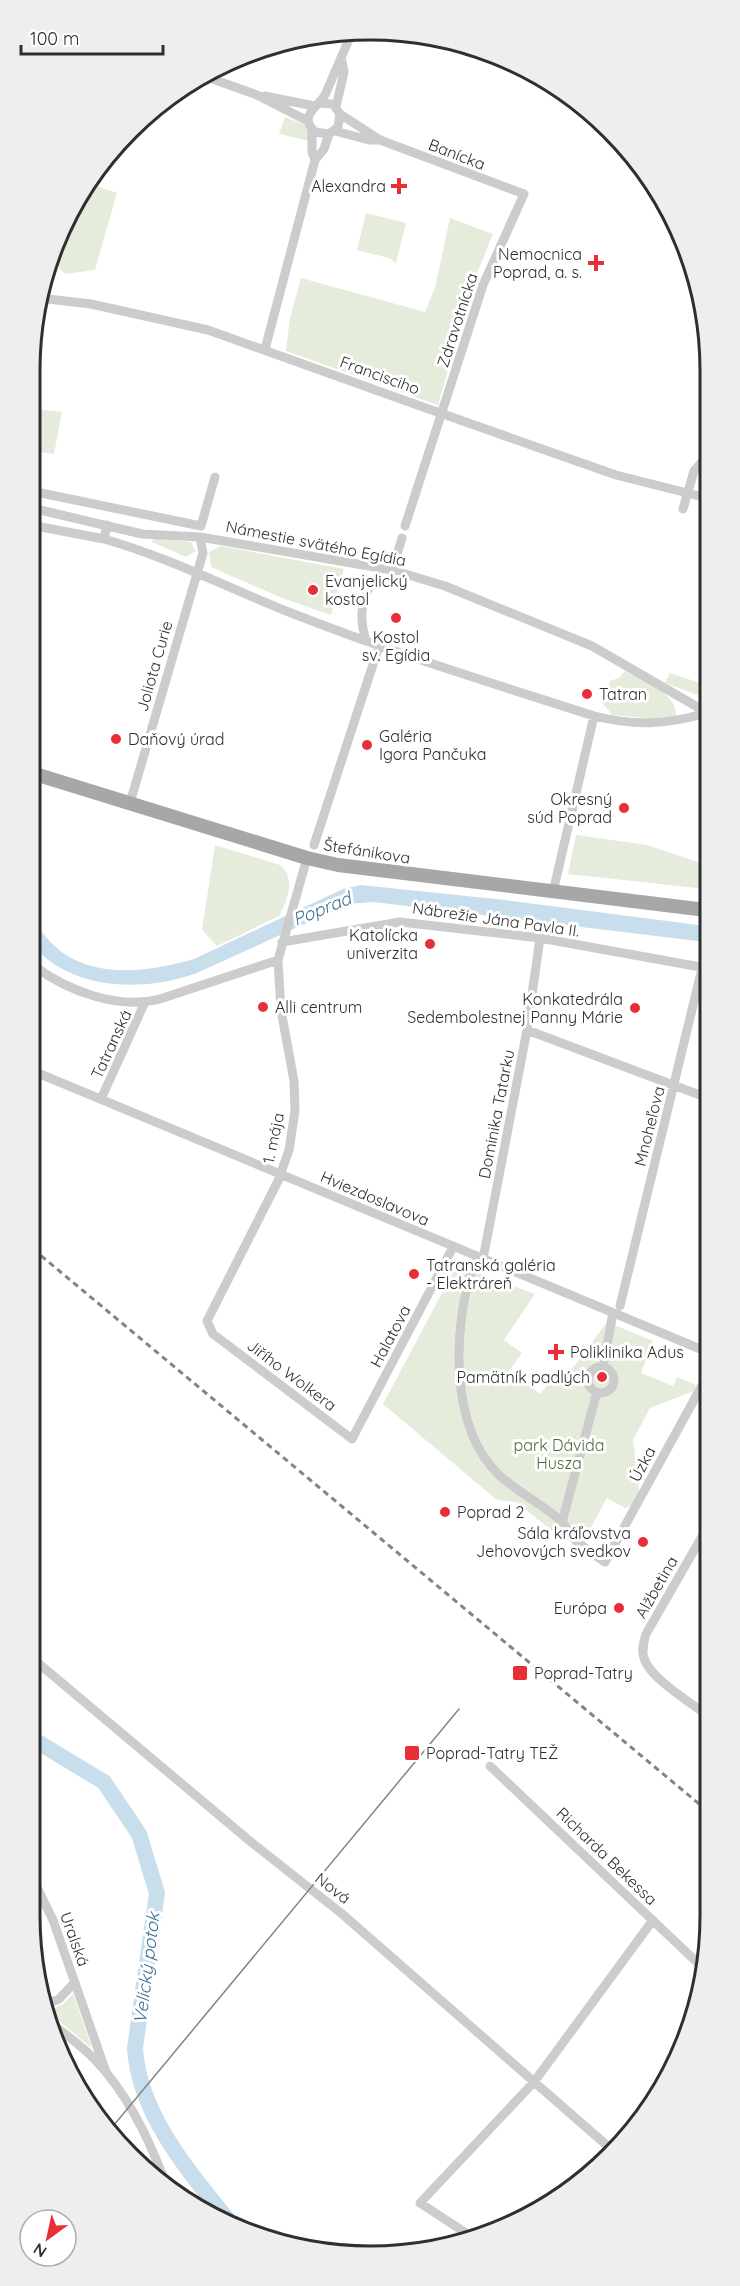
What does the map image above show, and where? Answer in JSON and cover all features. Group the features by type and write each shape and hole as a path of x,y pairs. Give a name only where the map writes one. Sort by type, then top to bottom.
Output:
{"main road":[{"name":"Štefánikova","path":"40,776 110,798 311,852 355,868 700,909"}],"street":[{"path":"315,160 312,152 309,112 317,104 335,69 342,61 348,41"},
{"path":"266,349 315,160 340,123 338,111 344,72 342,61"},
{"path":"215,79 257,95 310,125 320,134 332,132"},
{"path":"257,95 317,104 338,111"},
{"name":"Banícka","path":"338,111 380,140 524,194"},
{"name":"Banícka","path":"332,132 369,140 380,140"},
{"name":"Zdravotnícka","path":"405,526 483,285 524,194"},
{"name":"Francisciho","path":"49,299 91,304 187,325 266,349 616,475 700,496"},
{"path":"683,509 694,471 700,464"},
{"name":"Joliota Curie","path":"130,803 203,553 200,532 215,477"},
{"path":"40,493 200,532"},
{"name":"Námestie svätého Egídia","path":"40,510 142,534 200,532 392,570 445,586 592,646 700,709"},
{"path":"104,539 107,525"},
{"name":"Námestie svätého Egídia","path":"40,527 104,539 142,550 379,646 594,716 613,721 659,724 700,714"},
{"path":"392,570 402,538"},
{"name":"Námestie svätého Egídia","path":"366,641 360,621 362,603 369,588"},
{"path":"311,852 379,646"},
{"path":"553,892 594,716"},
{"name":"1. mája","path":"213,1334 207,1320 281,1175 288,1150 295,1099 293,1068 281,1010 278,960 283,937 311,852"},
{"name":"Nábrežie Jána Pavla II.","path":"283,937 400,922 540,938 700,967"},
{"name":"Dominika Tatarku","path":"483,1258 527,1030 540,938"},
{"path":"40,970 65,985 86,993 145,1002 278,960"},
{"name":"Mnoheľova","path":"620,1306 700,984"},
{"name":"Tatranská","path":"102,1099 145,1002"},
{"path":"527,1030 700,1095"},
{"name":"Hviezdoslavova","path":"40,1074 700,1349"},
{"name":"Halatova","path":"352,1439 453,1247"},
{"path":"474,1263 464,1291 460,1355 461,1388 466,1420 479,1450 499,1475 562,1522 597,1392"},
{"path":"603,1367 612,1318"},
{"name":"Jiřího Wolkera","path":"213,1334 352,1439"},
{"path":"603,1367 611,1372 613,1383 605,1392 597,1392 589,1384 589,1377 596,1368 603,1367"},
{"name":"Úzka","path":"562,1522 571,1535 604,1562 700,1389"},
{"name":"Alžbetina","path":"700,1540 646,1634 644,1658 655,1675 700,1710"},
{"name":"Nová","path":"40,1665 242,1834 341,1913 607,2145"},
{"name":"Richarda Bekessa","path":"490,1766 697,1961"},
{"name":"Uralská","path":"40,1893 53,1920 106,2072"},
{"path":"463,2232 420,2203 534,2082 652,1920"},
{"name":"Uralská","path":"52,2002 59,1999 75,1982"},
{"path":"62,2032 89,2053 106,2072 128,2106 160,2170"}],"green space":[{"path":"285,117 308,126 309,141 279,134"},
{"path":"96,187 117,193 95,270 65,274 58,264 74,224"},
{"path":"366,213 406,223 396,263 389,258 357,250"},
{"path":"450,218 493,234 473,283 438,405 286,351 290,318 301,278 425,312 435,288"},
{"path":"40,409 62,412 54,454 40,452"},
{"path":"153,538 191,542 196,551 186,557 152,542"},
{"path":"221,546 344,569 331,615 282,598 211,567 209,552"},
{"path":"625,671 665,694 675,708 676,716 657,719 612,715 602,702 610,681 619,678"},
{"path":"670,673 700,683 700,696 665,683"},
{"path":"576,835 647,845 700,863 700,888 568,874"},
{"path":"215,845 280,865 288,876 289,883 285,903 279,916 217,946 202,930"},
{"name":"park Dávida Husza","path":"457,1265 535,1294 504,1340 522,1353 509,1371 540,1394 554,1377 562,1382 607,1322 653,1341 641,1373 673,1386 677,1377 696,1385 694,1391 650,1408 633,1440 639,1491 631,1506 625,1508 607,1498 584,1540 568,1527 556,1534 516,1502 497,1500 383,1404"},
{"path":"73,1994 92,2048 57,2020 54,2008 62,2005"}],"water":[{"name":"Poprad","path":"361,885 505,900 700,925 700,941 374,902 348,904 197,973 155,983 111,984 89,980 50,962 40,953 40,930 60,951 86,964 116,970 164,966 194,959 343,889"}],"waterway":[{"name":"Velický potok","path":"40,1743 104,1782 139,1834 157,1893 135,2048 139,2073 146,2097 170,2143 184,2165 220,2209"}],"tram line":[{"path":"115,2124 459,1709"}],"railway":[{"path":"40,1255 700,1805"}],"place":[{"name":"Alexandra","path":"399,186"},
{"name":"Nemocnica Poprad, a. s.","path":"596,263"},
{"name":"Evanjelický kostol","path":"313,590"},
{"name":"Kostol sv. Egídia","path":"396,618"},
{"name":"Tatran","path":"587,694"},
{"name":"Daňový úrad","path":"116,739"},
{"name":"Galéria Igora Pančuka","path":"367,745"},
{"name":"Okresný súd Poprad","path":"624,808"},
{"name":"Katolícka univerzita","path":"430,944"},
{"name":"Alli centrum","path":"263,1007"},
{"name":"Konkatedrála Sedembolestnej Panny Márie","path":"635,1008"},
{"name":"Tatranská galéria - Elektráreň","path":"414,1274"},
{"name":"Poliklinika Adus","path":"556,1352"},
{"name":"Pamätník padlých","path":"602,1377"},
{"name":"Poprad 2","path":"445,1512"},
{"name":"Sála kráľovstva Jehovových svedkov","path":"643,1542"},
{"name":"Európa","path":"619,1608"},
{"name":"Poprad-Tatry","path":"520,1673"},
{"name":"Poprad-Tatry TEŽ","path":"412,1753"}]}
